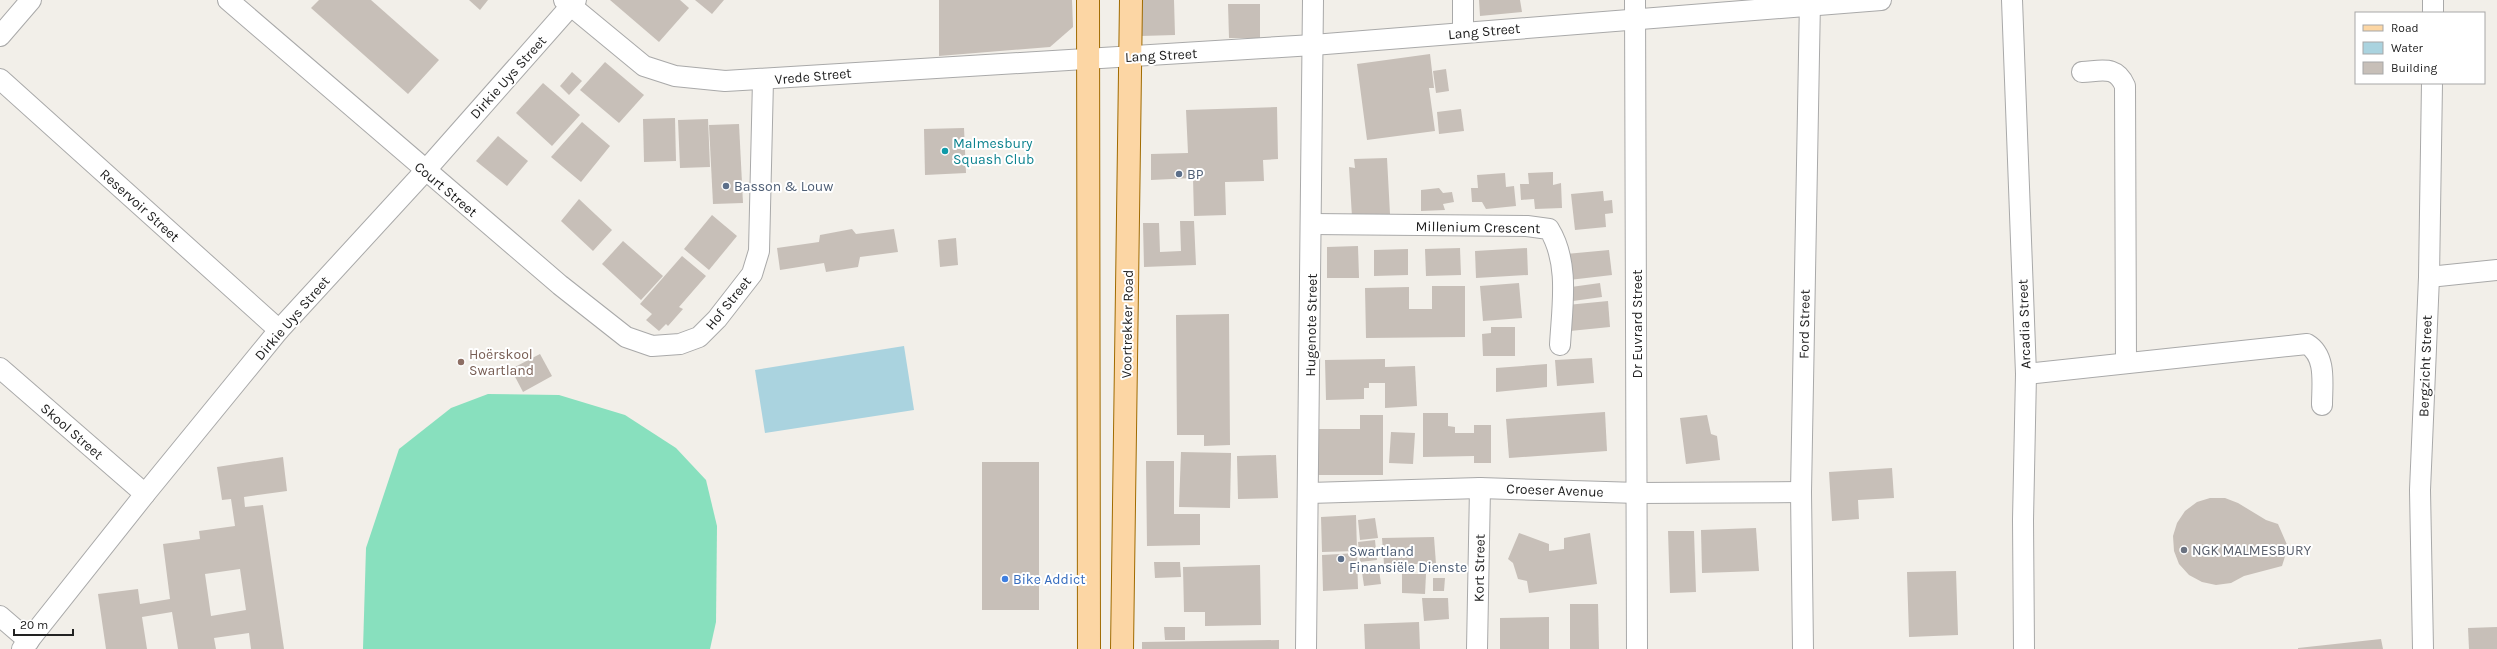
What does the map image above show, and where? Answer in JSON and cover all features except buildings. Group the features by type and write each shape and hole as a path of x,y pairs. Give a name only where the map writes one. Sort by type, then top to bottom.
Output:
{"main road":[{"path":"1088,0 1089,649"},
{"name":"Voortrekker Road","path":"1122,649 1131,0"}],"street":[{"path":"0,36 31,0"},
{"name":"Court Street","path":"228,0 425,171 560,285 626,337 652,346 680,344"},
{"name":"Hugenote Street","path":"1306,649 1312,224 1313,0"},
{"path":"1463,0 1463,32"},
{"name":"Lang Street","path":"1087,58 1131,57 1313,45 1463,32 1635,9 1881,0"},
{"name":"Arcadia Street","path":"2012,0 2026,374 2023,520 2024,649"},
{"path":"2433,0 2433,12"},
{"name":"Dirkie Uys Street","path":"25,645 145,494 279,330 425,171 571,2"},
{"name":"Vrede Street","path":"571,2 644,66 675,76 726,81 764,80 1087,58"},
{"name":"Ford Street","path":"1803,649 1801,492 1810,3"},
{"name":"Dr Euvrard Street","path":"1635,9 1638,493 1637,649"},
{"path":"2082,72 2112,71 2121,75 2125,86 2126,363"},
{"name":"Reservoir Street","path":"0,79 279,330"},
{"name":"Hof Street","path":"680,344 699,337 717,319 752,274 759,251 764,80"},
{"name":"Bergzicht Street","path":"2423,649 2420,490 2429,277 2432,84"},
{"name":"Millenium Crescent","path":"1312,224 1527,226 1549,229 1560,249 1563,274 1560,345"},
{"path":"2429,277 2497,270"},
{"path":"2026,374 2307,344 2315,349 2320,357 2322,406"},
{"name":"Skool Street","path":"0,368 145,494"},
{"name":"Croeser Avenue","path":"1309,493 1480,488 1638,493 1801,492"},
{"name":"Kort Street","path":"1477,649 1480,488"},
{"path":"0,616 25,645"}],"green space":[{"path":"488,394 559,395 625,415 676,448 706,480 717,526 716,622 710,649 363,649 366,548 399,449 451,408"}],"water":[{"path":"904,346 914,410 765,433 755,370"}],"place":[{"name":"Malmesbury Squash Club","path":"945,151"},
{"name":"BP","path":"1179,174"},
{"name":"Basson & Louw","path":"726,186"},
{"name":"Hoërskool Swartland","path":"461,362"},
{"name":"NGK MALMESBURY","path":"2184,550"},
{"name":"Swartland Finansiële Dienste","path":"1341,559"},
{"name":"Bike Addict","path":"1005,579"}]}
